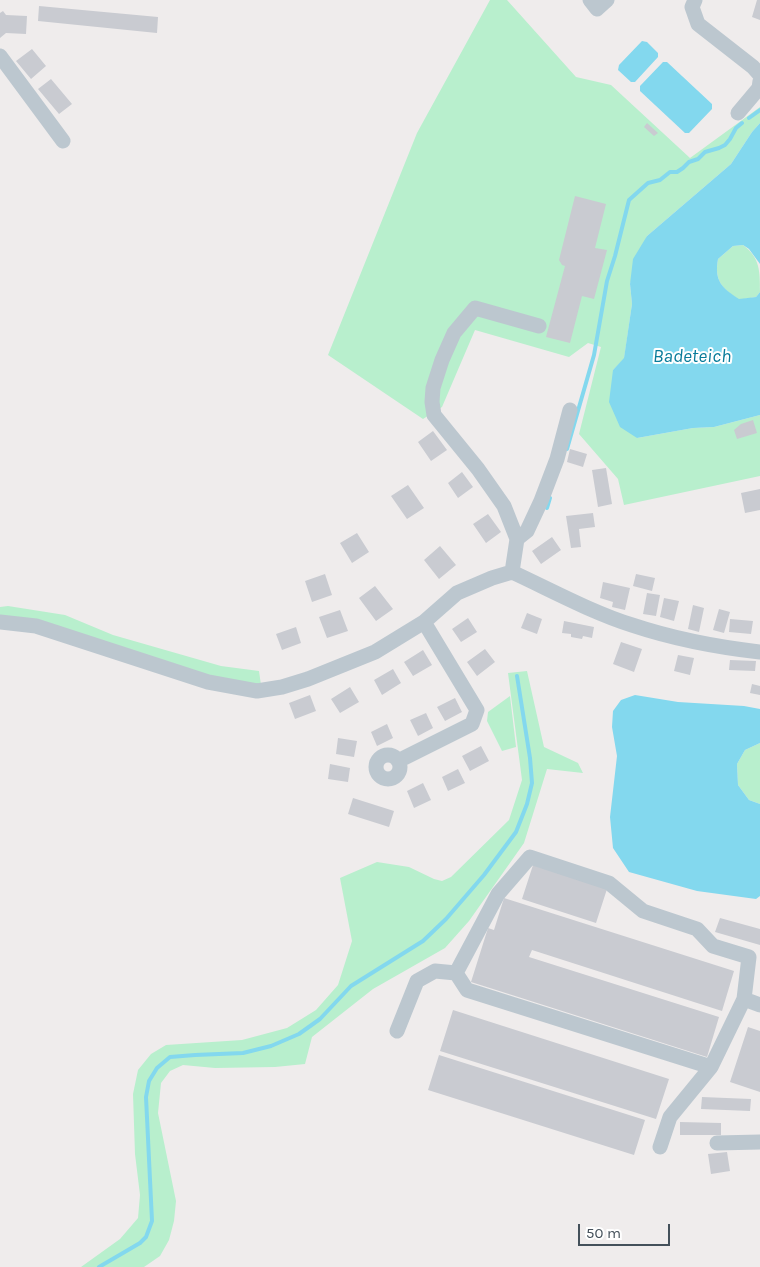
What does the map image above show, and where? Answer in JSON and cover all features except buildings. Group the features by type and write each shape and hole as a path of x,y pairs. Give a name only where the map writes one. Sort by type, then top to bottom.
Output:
{"street":[{"path":"590,0 597,8 607,0"},
{"path":"695,0 692,7 698,24 753,67 760,76"},
{"path":"0,56 62,141"},
{"path":"738,113 759,88 760,81"},
{"path":"512,572 517,539 504,506 478,469 434,416 433,388 442,360 454,333 475,308 539,326"},
{"path":"517,539 527,531 541,501 557,460 570,410"},
{"path":"0,622 36,626 208,682 257,691 282,687 308,679 376,652 424,622 457,593 492,578 512,572 631,625 701,644 760,652"},
{"path":"398,761 472,724 477,710 424,622"},
{"path":"456,974 498,894 530,857 609,883 642,911 696,929 713,946 748,957 744,998 711,1067 670,1117 660,1146"},
{"path":"397,1031 417,981 435,971 456,974 467,990 711,1067"},
{"path":"744,998 760,1005"},
{"path":"717,1143 760,1142"}],"green space":[{"path":"490,0 507,0 576,77 611,85 690,158 760,107 760,123 731,164 647,236 630,284 632,304 624,359 613,370 637,438 693,428 714,427 760,415 760,476 624,505 618,479 579,434 601,347 588,343 569,357 475,330 442,407 423,419 328,355 417,133"},
{"path":"743,245 753,255 758,265 760,292 756,297 739,300 724,288 718,278 717,267 718,259 733,246"},
{"path":"8,606 65,615 113,635 221,666 259,671 261,685 216,679 0,616 0,607"},
{"path":"527,671 544,747 578,763 583,773 547,769 524,843 469,921 445,948 373,989 312,1037 305,1064 275,1067 215,1068 183,1065 170,1071 161,1083 158,1113 176,1201 174,1221 169,1240 160,1256 144,1267 81,1267 120,1239 138,1218 140,1195 135,1154 133,1094 138,1070 151,1054 166,1045 242,1040 287,1028 316,1010 338,985 352,941 340,878 377,862 409,867 442,881 451,877 509,820 522,780 508,673"},
{"path":"510,696 516,747 502,751 487,721 488,712"},
{"path":"760,743 760,804 749,800 738,785 737,764 745,750"}],"water":[{"path":"642,41 647,42 658,53 658,57 635,82 631,82 618,70 619,65"},
{"path":"663,62 667,62 712,104 712,109 689,133 685,133 640,91 640,86"},
{"name":"Badeteich","path":"760,123 760,264 749,249 743,245 733,246 718,259 717,273 724,287 739,299 756,297 760,292 760,415 714,427 693,428 637,438 620,427 609,402 613,370 624,358 632,304 630,284 633,259 647,236 731,164"},
{"path":"635,695 678,702 744,706 760,709 760,743 745,750 737,764 738,785 749,800 760,804 760,896 756,899 697,891 629,872 613,848 610,817 617,756 612,727 613,711 621,700"}],"waterway":[{"path":"749,118 760,110"},
{"path":"567,449 594,355 607,281 629,200 648,183 660,180 670,172 677,172 689,162 698,159 705,152 725,145 736,128 742,123"},
{"path":"547,508 550,498"},
{"path":"99,1267 140,1243 146,1237 152,1221 146,1097 149,1081 157,1068 170,1057 243,1053 271,1046 299,1034 320,1019 351,986 423,941 446,919 484,875 516,832 527,804 532,783 517,676"}]}
